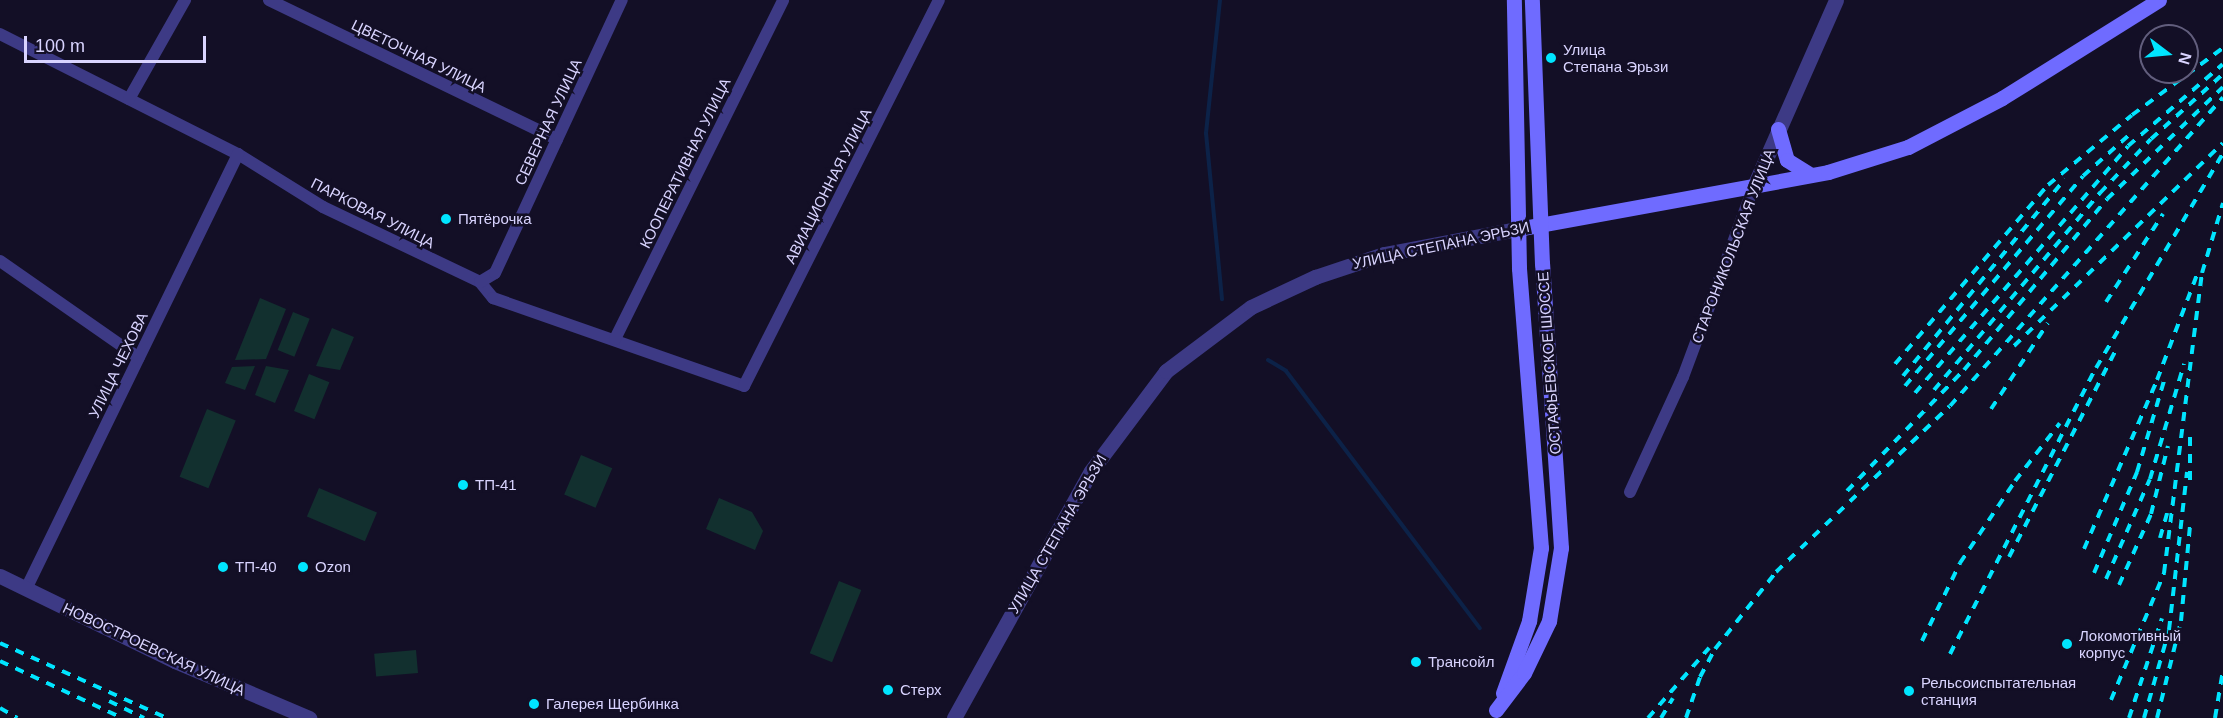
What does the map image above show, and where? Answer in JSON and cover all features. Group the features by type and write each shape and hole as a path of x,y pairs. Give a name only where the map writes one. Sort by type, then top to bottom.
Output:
{"main road":[{"name":"ОСТАФЬЕВСКОЕ ШОССЕ","path":"1494,714 1529,621 1541,548 1518,229 1514,0"},
{"name":"ОСТАФЬЕВСКОЕ ШОССЕ","path":"1494,714 1524,673 1541,641 1550,621 1559,570 1540,225 1532,0"},
{"name":"УЛИЦА СТЕПАНА ЭРЬЗИ","path":"1518,229 1811,175 1881,156 1929,136 2002,98 2159,0"},
{"path":"1778,129 1787,160 1811,175"}],"street":[{"path":"129,99 185,0"},
{"name":"ЦВЕТОЧНАЯ УЛИЦА","path":"269,0 556,139"},
{"name":"КООПЕРАТИВНАЯ УЛИЦА","path":"615,339 783,0"},
{"name":"АВИАЦИОННАЯ УЛИЦА","path":"744,386 939,0"},
{"name":"СТАРОНИКОЛЬСКАЯ УЛИЦА","path":"1630,492 1683,377 1754,186 1836,0"},
{"name":"СЕВЕРНАЯ УЛИЦА","path":"480,282 495,273 617,1"},
{"name":"ПАРКОВАЯ УЛИЦА","path":"0,34 238,154 323,207 480,282 493,298 744,386"},
{"name":"УЛИЦА ЧЕХОВА","path":"26,589 238,154"},
{"name":"УЛИЦА СТЕПАНА ЭРЬЗИ","path":"954,718 1091,471 1166,371 1251,308 1315,277 1384,254 1518,229"},
{"path":"0,261 139,358"},
{"name":"НОВОСТРОЕВСКАЯ УЛИЦА","path":"0,576 175,661 309,718"}],"green space":[{"path":"260,298 286,309 266,359 235,360"},
{"path":"293,312 310,319 294,357 278,350"},
{"path":"332,328 354,337 340,370 316,366"},
{"path":"255,366 245,390 225,383 232,367"},
{"path":"266,366 289,370 275,403 255,395"},
{"path":"309,374 329,382 314,419 294,411"},
{"path":"207,409 236,421 208,488 180,477"},
{"path":"581,455 612,468 595,508 564,495"},
{"path":"319,488 377,513 365,541 307,517"},
{"path":"719,498 752,512 763,531 755,550 706,529"},
{"path":"839,581 861,590 832,662 810,653"},
{"path":"416,650 418,673 376,677 374,654"}],"waterway":[{"path":"1220,0 1206,133 1222,299"},
{"path":"1268,360 1286,371 1480,628"}],"railway":[{"path":"1895,364 2048,185 2132,115 2223,48"},
{"path":"1915,393 2128,146 2223,64"},
{"path":"1934,390 2100,193 2151,139 2223,74"},
{"path":"1847,491 1964,370 2107,199 2223,87"},
{"path":"1686,718 1700,677 1715,649 1776,572 1950,406 2223,97"},
{"path":"1905,386 2083,176 2129,135"},
{"path":"2014,346 2223,143"},
{"path":"1950,654 2096,368 2223,153"},
{"path":"1903,376 2065,179"},
{"path":"2111,700 2164,573 2202,273 2223,203"},
{"path":"2106,302 2163,214"},
{"path":"2084,549 2157,380 2198,272"},
{"path":"1991,409 2048,323"},
{"path":"2009,557 2115,352"},
{"path":"2106,579 2150,479 2184,364"},
{"path":"2094,573 2137,472 2164,381"},
{"path":"1922,641 1960,563 2015,481 2060,423"},
{"path":"2190,432 2190,480"},
{"path":"2119,585 2151,514 2168,446"},
{"path":"2144,718 2169,630 2187,472"},
{"path":"2160,538 2167,513"},
{"path":"2157,718 2181,621 2190,525"},
{"path":"2129,718 2162,618"},
{"path":"0,643 167,718"},
{"path":"1648,718 1709,648"},
{"path":"0,661 122,718"},
{"path":"2215,718 2223,670"},
{"path":"1661,718 1673,698"},
{"path":"109,701 144,718"},
{"path":"0,708 17,718"}],"place":[{"name":"Улица Степана Эрьзи","path":"1551,58"},
{"name":"Пятёрочка","path":"446,219"},
{"name":"ТП-41","path":"463,485"},
{"name":"ТП-40","path":"223,567"},
{"name":"Ozon","path":"303,567"},
{"name":"Локомотивный корпус","path":"2067,644"},
{"name":"Трансойл","path":"1416,662"},
{"name":"Стерх","path":"888,690"},
{"name":"Рельсоиспытательная станция","path":"1909,691"},
{"name":"Галерея Щербинка","path":"534,704"}]}
